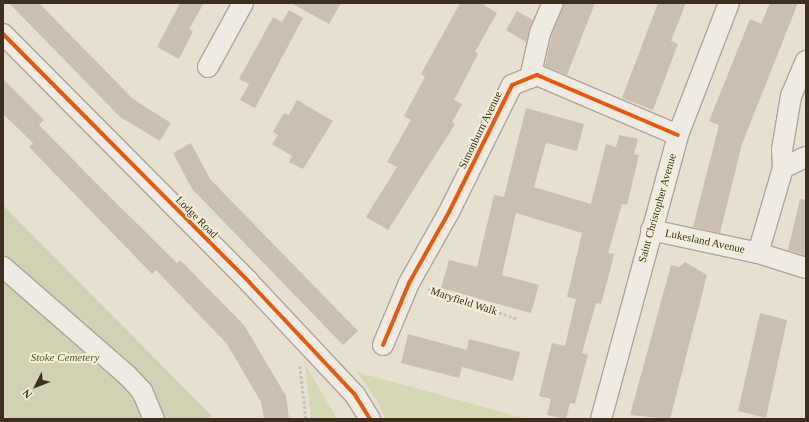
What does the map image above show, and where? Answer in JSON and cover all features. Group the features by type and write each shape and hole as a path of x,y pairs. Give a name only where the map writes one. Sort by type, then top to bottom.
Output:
{"street":[{"path":"208,67 243,3"},
{"path":"530,78 540,33 553,3"},
{"name":"Saint Christopher Avenue","path":"601,419 678,135 729,3"},
{"name":"Lodge Road","path":"3,34 302,339 355,395 370,419"},
{"name":"Lukesland Avenue","path":"758,253 783,168 782,150 791,96 806,61"},
{"name":"Simonburn Avenue","path":"384,345 409,283 449,212 512,84 537,75 678,135"},
{"path":"783,168 806,157"},
{"name":"Lukesland Avenue","path":"651,230 758,253 806,268"},
{"path":"3,267 127,375 142,391 154,419"}],"path":[{"path":"302,339 300,363 306,419"}],"green space":[{"name":"Stoke Cemetery","path":"3,205 211,415 211,419 3,419"},
{"path":"305,364 333,412 337,419 311,419"},
{"path":"357,372 527,419 385,419 377,400"}],"building":[{"path":"9,3 39,3 133,99 171,123 160,141 120,117"},
{"path":"180,3 204,3 189,29 193,31 179,59 157,47"},
{"path":"291,3 341,3 329,24"},
{"path":"460,3 481,3 497,13 475,52 478,54 454,100 462,104 452,122 455,124 388,230 366,217 397,167 387,162 411,120 404,116 425,77 421,74"},
{"path":"564,3 595,3 567,75 545,66 551,37"},
{"path":"658,3 686,3 671,41 678,44 653,110 622,98"},
{"path":"770,3 798,3 742,144 720,233 693,227 719,125 709,121 750,19 761,24"},
{"path":"289,10 303,18 255,108 240,100 249,84 239,79 273,17 282,22"},
{"path":"517,11 533,20 526,42 506,30"},
{"path":"3,79 44,120 39,125 177,263 180,260 244,325 286,396 289,419 264,419 261,402 227,344 156,270 152,274 29,147 33,143 3,114"},
{"path":"297,100 333,121 303,169 289,162 292,156 272,144 278,135 273,132 284,113 289,115"},
{"path":"526,108 584,124 577,151 546,143 534,187 591,204 606,144 616,147 619,135 638,139 634,154 639,155 627,205 622,204 608,253 614,254 610,271 601,304 596,303 582,353 588,355 575,404 570,403 566,419 547,415 551,399 539,396 552,343 565,346 576,299 567,297 582,233 516,213 502,275 539,285 531,313 441,288 449,260 477,267 494,195 504,197"},
{"path":"191,143 210,179 358,331 343,345 192,189 173,153"},
{"path":"800,199 806,200 806,256 788,250"},
{"path":"685,262 707,275 670,419 630,415 671,265 679,267"},
{"path":"760,313 787,320 766,418 738,411"},
{"path":"408,334 467,350 469,339 520,352 513,381 462,367 459,378 401,363"}],"cycle path":[{"path":"3,34 249,282 355,395 370,419"},
{"path":"383,345 409,283 449,212 512,85 537,75 678,135"}]}
